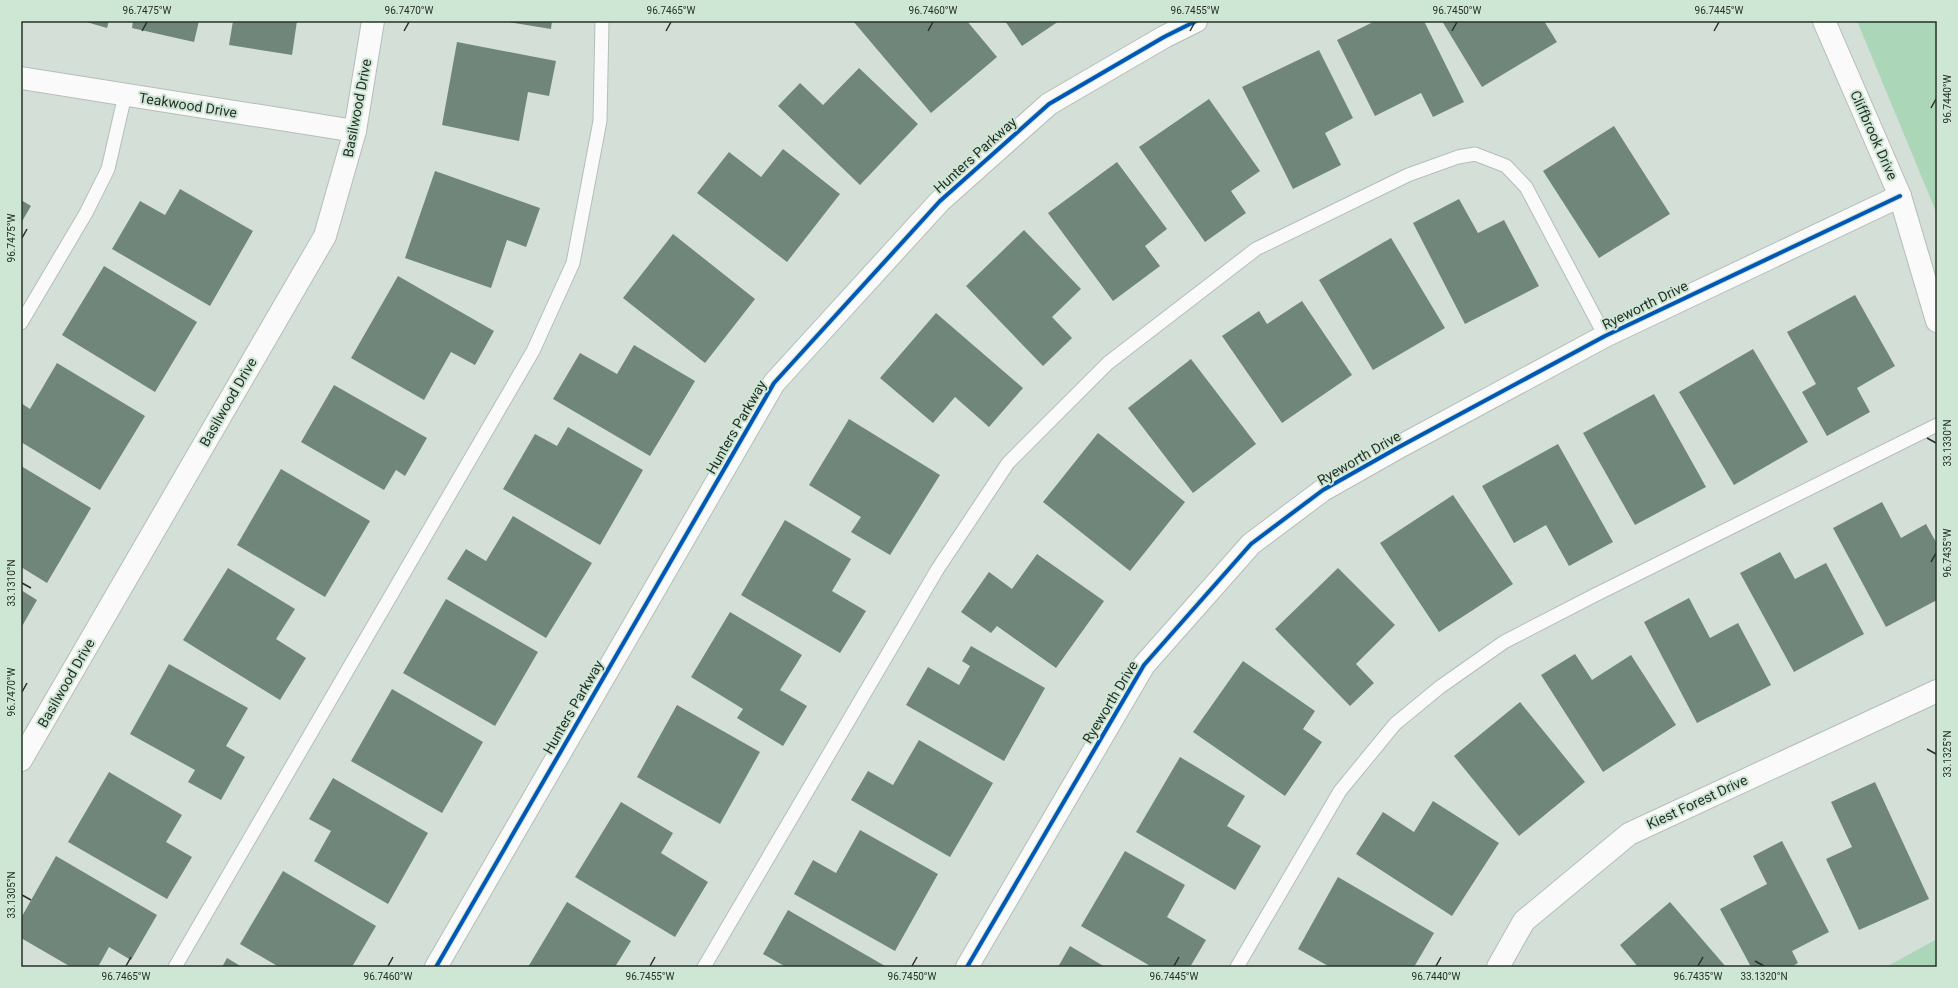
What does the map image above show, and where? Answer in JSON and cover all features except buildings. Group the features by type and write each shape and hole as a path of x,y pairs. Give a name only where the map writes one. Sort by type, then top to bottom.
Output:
{"street":[{"name":"Basilwood Drive","path":"21,760 325,236 355,130 373,21"},
{"name":"Hunters Parkway","path":"436,967 774,383 940,201 1049,104 1164,37 1196,21"},
{"name":"Cliffbrook Drive","path":"1824,21 1900,196 1937,321"},
{"name":"Teakwood Drive","path":"21,78 355,130"},
{"name":"Ryeworth Drive","path":"967,967 1144,665 1251,544 1323,490 1399,447 1605,336 1900,196"},
{"name":"Kiest Forest Drive","path":"1498,967 1524,920 1629,834 1937,691"}],"lane":[{"path":"175,967 533,351 573,263 600,121 602,21"},
{"path":"21,323 86,213 108,169 125,95"},
{"path":"704,967 937,570 1008,463 1108,363 1256,249 1408,175 1458,156 1475,154 1506,166 1526,187 1605,336"},
{"path":"1237,967 1340,791 1395,724 1440,687 1504,642 1595,595 1937,425"}],"green space":[{"path":"1857,21 1937,21 1937,214"},
{"path":"1937,939 1937,967 1886,967"}],"cycle path":[{"path":"436,967 774,383 940,201 1049,104 1164,37 1196,21"},
{"path":"967,967 1144,665 1251,544 1323,490 1399,447 1605,336 1900,196"}]}
